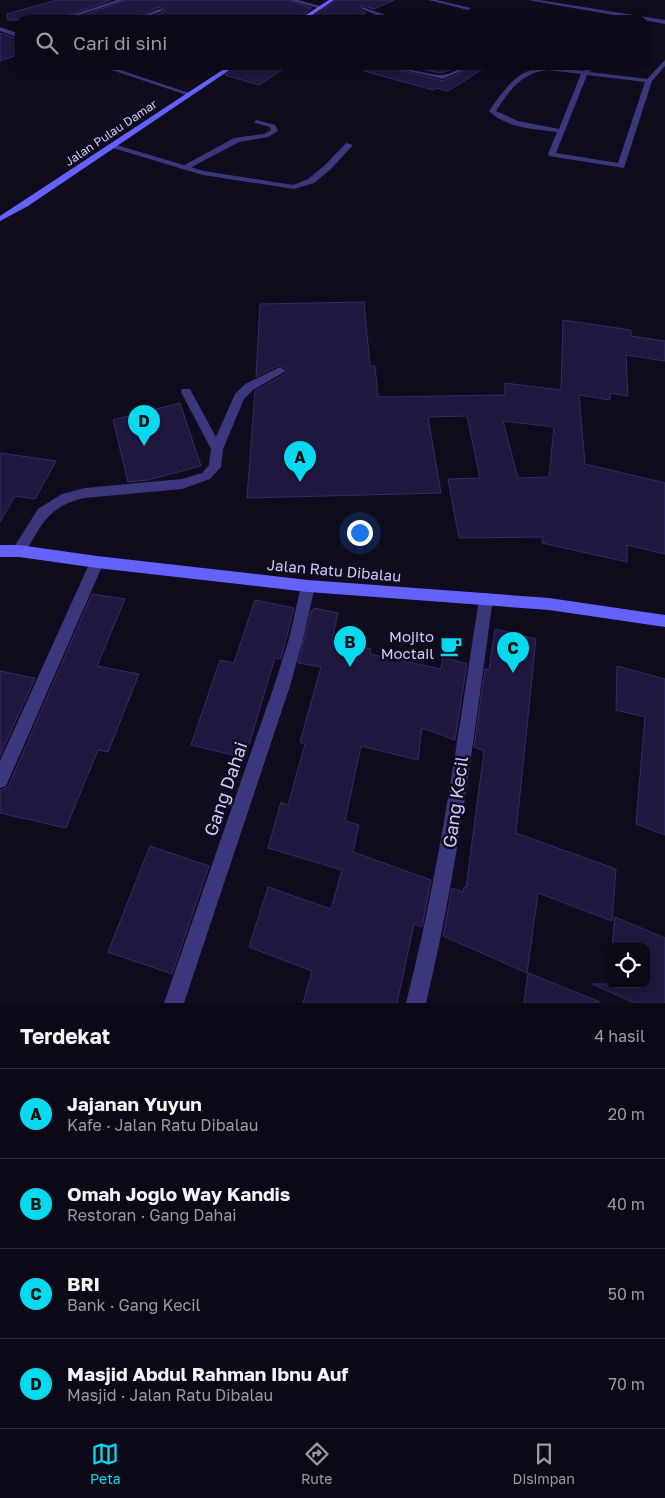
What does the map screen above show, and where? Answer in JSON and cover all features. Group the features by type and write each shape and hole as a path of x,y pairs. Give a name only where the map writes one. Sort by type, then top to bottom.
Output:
{"street":[{"path":"76,15 122,0"},
{"path":"292,0 320,8"},
{"path":"309,15 332,0"},
{"path":"430,0 468,8"},
{"path":"530,0 617,15"},
{"path":"364,8 382,15"},
{"path":"148,15 161,10"},
{"path":"650,20 665,22"},
{"path":"0,29 15,33"},
{"path":"8,37 15,35"},
{"path":"588,70 585,73 552,154 621,166 649,81 665,62"},
{"path":"115,70 189,94"},
{"name":"Jalan Pulau Damar","path":"0,219 226,70"},
{"path":"409,70 443,77 460,70"},
{"path":"530,70 516,77 492,111 499,117 510,121 561,131"},
{"path":"563,70 649,81"},
{"path":"183,168 229,143 266,136 275,131 273,126 257,122"},
{"path":"110,146 213,175 240,178 275,186 294,186 311,181 328,168 349,145"},
{"path":"20,551 42,513 66,497 85,493 182,484 201,478 215,467 218,449 239,398 249,387 280,370"},
{"path":"186,392 218,449"},
{"name":"Jalan Ratu Dibalau","path":"0,550 308,586 549,604 665,621"},
{"path":"0,780 97,562"},
{"name":"Gang Dahai","path":"174,1003 282,686 296,639 308,586"},
{"name":"Gang Kecil","path":"416,1003 433,935 446,868 486,599"}],"building":[{"path":"57,0 111,0 69,15 15,15 15,20 8,20 7,14"},
{"path":"126,0 288,0 312,8 303,15 156,15 166,11 159,7 141,15 85,15"},
{"path":"336,0 394,0 374,9 361,5 360,10 366,13 362,15 315,15"},
{"path":"0,33 15,38 15,56 0,61"},
{"path":"232,70 282,70 259,85 225,75"},
{"path":"400,70 443,81 466,70 481,70 448,91 436,88 433,90 364,71"},
{"path":"425,70 450,70 441,73"},
{"path":"364,302 370,366 375,366 378,397 505,395 505,383 561,390 563,320 631,330 631,336 665,341 665,361 626,355 628,396 610,393 610,400 579,395 585,464 665,483 665,554 627,545 627,562 542,543 543,537 459,538 448,479 480,478 467,416 428,417 441,493 247,498 255,391 285,374 287,369 279,365 256,377 260,304","holes":["503,421 554,427 549,477 518,478"]},
{"path":"180,403 201,466 148,480 128,482 113,420"},
{"path":"0,453 56,461 35,499 15,496 0,522"},
{"path":"92,594 125,599 97,666 139,674 108,752 98,750 66,828 0,813 0,790 8,787"},
{"path":"255,600 294,608 281,659 275,658 245,758 191,745 220,660 234,663"},
{"path":"314,608 338,613 332,640 371,649 370,654 441,669 443,657 467,664 455,740 422,728 418,760 361,746 345,821 359,825 353,852 431,880 422,927 414,924 397,1003 303,1003 312,971 249,947 268,887 331,909 342,870 268,848 281,802 288,805 305,744 300,742 321,667 298,663 311,611"},
{"path":"495,629 536,639 516,833 616,869 612,921 538,893 527,973 443,936 452,888 463,892 464,887 466,888 484,751 474,747 485,669 489,670"},
{"path":"617,666 665,679 665,835 636,824 645,717 616,710"},
{"path":"0,671 35,678 0,756"},
{"path":"150,846 209,866 172,974 108,952"},
{"path":"615,917 665,938 665,1003 635,1003 592,984 605,984 605,988 650,988 650,943 612,943"},
{"path":"528,973 600,1002 600,1003 524,1003"}],"place":[{"name":"Masjid Abdul Rahman Ibnu Auf","path":"144,446"},
{"name":"Jajanan Yuyun","path":"300,482"},
{"name":"Mojito Moctail","path":"451,646"},
{"name":"Omah Joglo Way Kandis","path":"350,667"},
{"name":"BRI","path":"513,673"}]}
